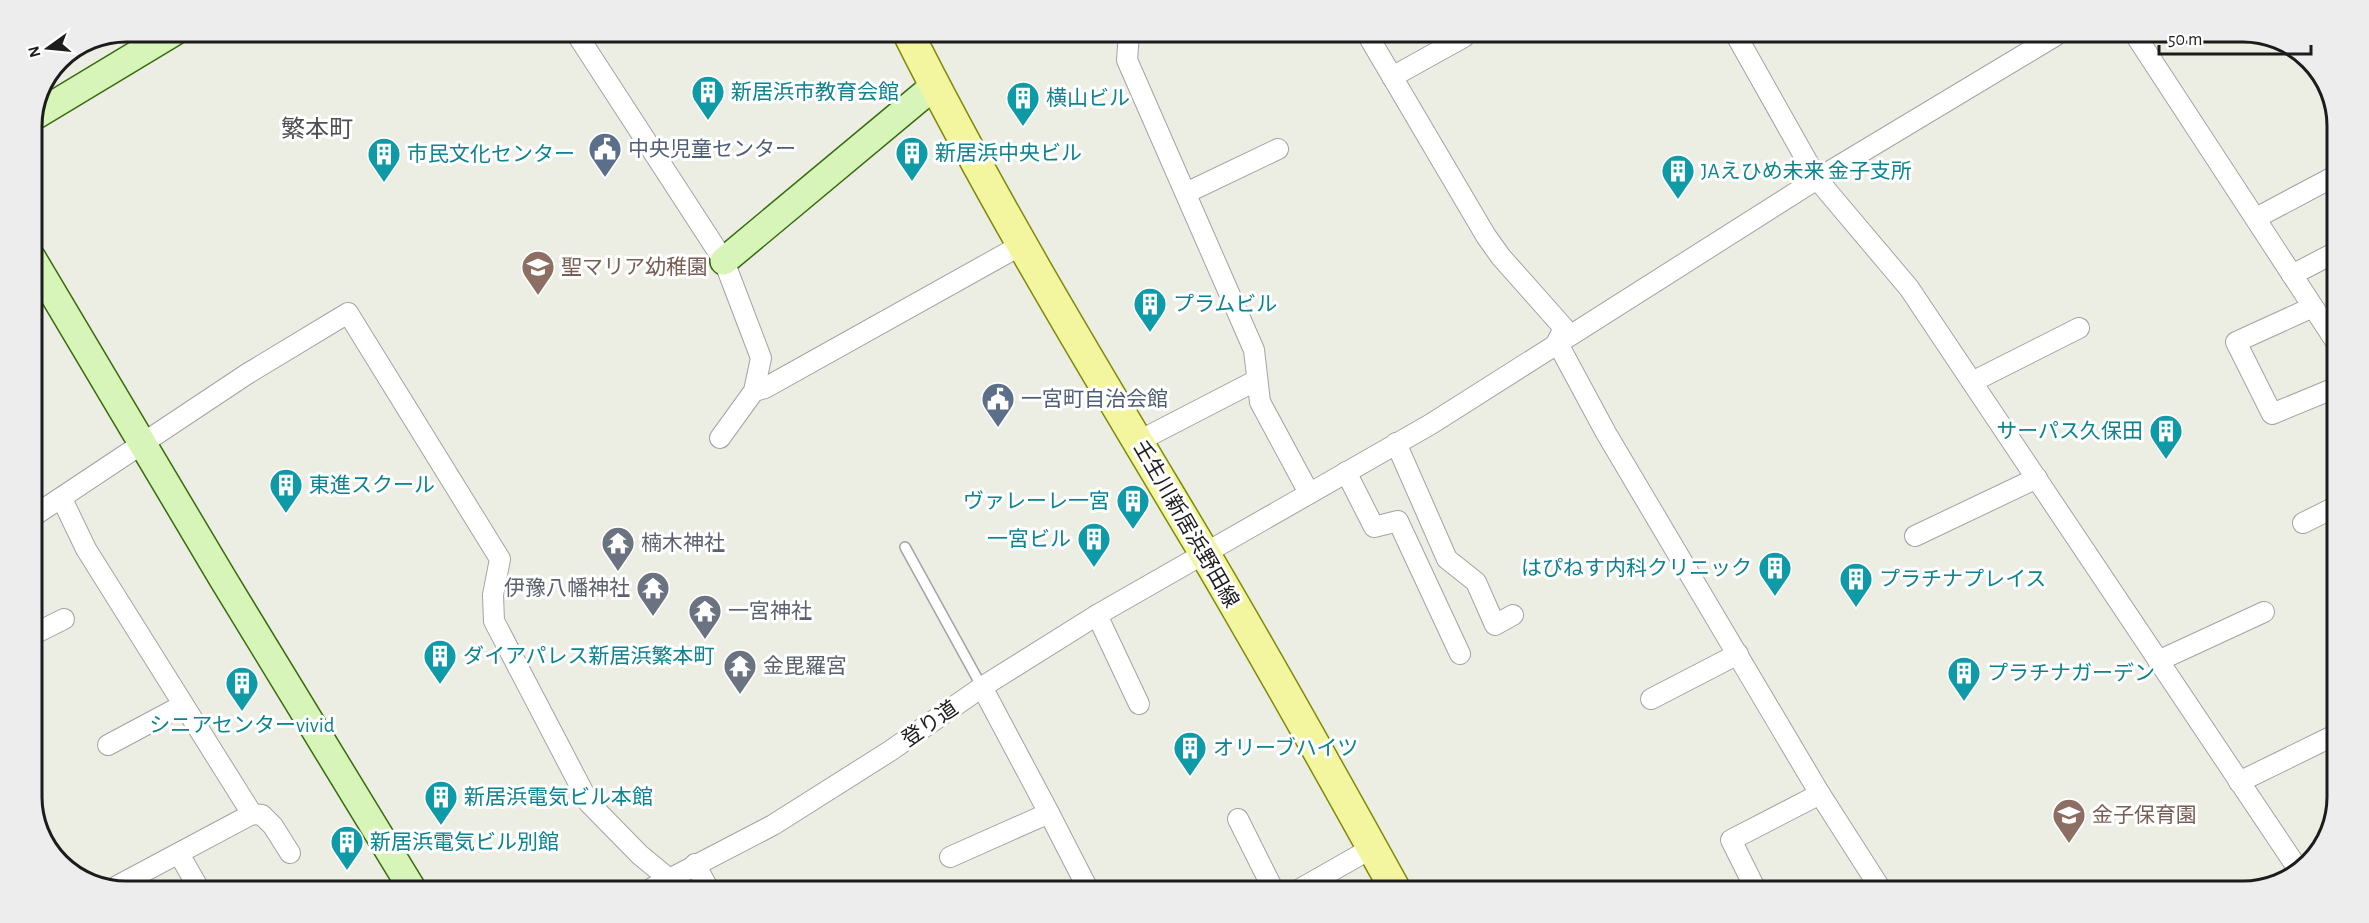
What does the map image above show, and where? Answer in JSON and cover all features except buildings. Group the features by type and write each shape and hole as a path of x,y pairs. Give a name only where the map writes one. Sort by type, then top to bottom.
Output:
{"main road":[{"name":"壬生川新居浜野田線","path":"912,42 934,86 1023,244 1204,553 1390,881"}],"street":[{"path":"44,110 157,42"},
{"path":"582,42 724,261 761,358 754,391 720,438"},
{"path":"1128,42 1127,60 1254,350 1260,402 1309,493"},
{"path":"1372,42 1486,236 1501,257 1564,328 1557,342 1606,433 1820,794 1875,881"},
{"path":"1392,77 1455,42"},
{"path":"1740,42 1817,179 1909,288 2294,864"},
{"name":"登り道","path":"664,881 773,825 890,751 982,687 1097,615 1431,424 1817,179 2045,42"},
{"path":"2140,42 2327,328"},
{"path":"724,261 934,86"},
{"path":"1186,192 1278,149"},
{"path":"2256,218 2327,180"},
{"path":"754,391 765,388 1023,244"},
{"path":"2292,275 2327,257"},
{"path":"42,275 407,881"},
{"path":"2313,307 2236,342 2272,414 2327,391"},
{"path":"42,511 247,374 348,313 500,559 493,596 494,621 590,803 640,855 659,881"},
{"path":"1972,382 2079,328"},
{"path":"1137,442 1257,380"},
{"path":"1396,443 1447,558 1476,582 1494,625 1513,615"},
{"path":"1346,472 1374,527 1398,520 1460,654"},
{"path":"1915,536 2037,478"},
{"path":"62,499 86,549 252,814"},
{"path":"2303,523 2327,511"},
{"path":"2158,661 2264,612"},
{"path":"1097,615 1139,704"},
{"path":"42,630 64,619"},
{"path":"1651,699 1738,654"},
{"path":"982,687 1084,881"},
{"path":"108,746 183,705"},
{"path":"2239,782 2327,739"},
{"path":"1752,881 1731,840 1820,794"},
{"path":"950,857 1049,813"},
{"path":"127,881 252,814 262,815 273,826 290,853"},
{"path":"1238,819 1269,881"},
{"path":"1314,881 1372,848"},
{"path":"179,854 195,881"},
{"path":"695,864 704,881"}],"lane":[{"path":"905,547 982,687"}],"place":[{"name":"新居浜市教育会館","path":"708,121"},
{"name":"横山ビル","path":"1023,127"},
{"name":"中央児童センター","path":"605,178"},
{"name":"新居浜中央ビル","path":"912,182"},
{"name":"市民文化センター","path":"384,183"},
{"name":"JAえひめ未来 金子支所","path":"1678,200"},
{"name":"聖マリア幼稚園","path":"538,296"},
{"name":"プラムビル","path":"1150,333"},
{"name":"一宮町自治会館","path":"998,428"},
{"name":"サーパス久保田","path":"2166,460"},
{"name":"東進スクール","path":"286,514"},
{"name":"ヴァレーレ一宮","path":"1133,530"},
{"name":"一宮ビル","path":"1094,568"},
{"name":"楠木神社","path":"618,572"},
{"name":"はぴねす内科クリニック","path":"1775,597"},
{"name":"プラチナプレイス","path":"1856,608"},
{"name":"伊豫八幡神社","path":"653,617"},
{"name":"一宮神社","path":"705,640"},
{"name":"ダイアパレス新居浜繁本町","path":"440,685"},
{"name":"金毘羅宮","path":"740,695"},
{"name":"プラチナガーデン","path":"1964,702"},
{"name":"シニアセンターvivid","path":"242,712"},
{"name":"オリーブハイツ","path":"1190,777"},
{"name":"新居浜電気ビル本館","path":"441,826"},
{"name":"金子保育園","path":"2069,844"},
{"name":"新居浜電気ビル別館","path":"347,871"}],"district":[{"name":"繁本町","path":"317,130"}]}
